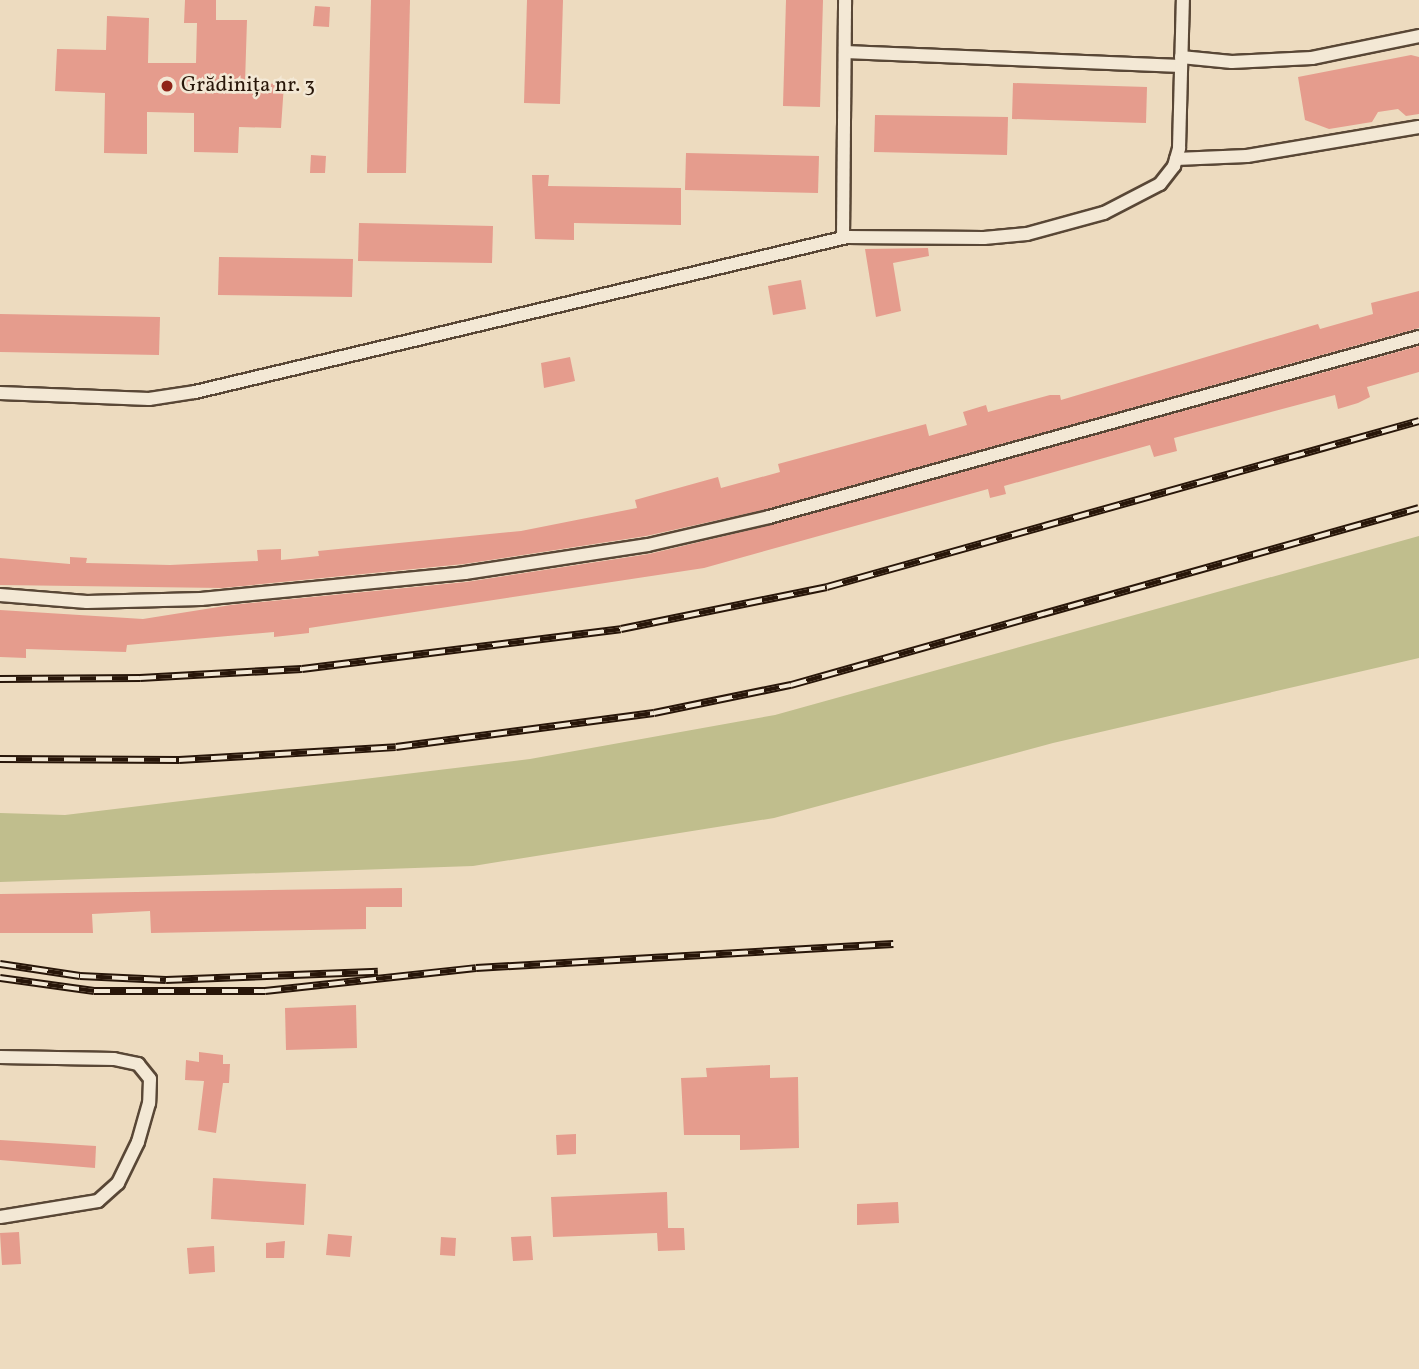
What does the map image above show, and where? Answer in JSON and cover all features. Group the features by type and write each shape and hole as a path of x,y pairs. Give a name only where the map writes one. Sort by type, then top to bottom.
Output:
{"lane":[{"path":"843,237 845,0"},
{"path":"0,393 149,399 195,392 843,237 1027,234 1104,212 1160,184 1176,159 1183,0"},
{"path":"845,52 1232,62 1312,58 1419,36"},
{"path":"1176,159 1247,156 1419,127"},
{"path":"0,595 87,602 214,598 465,573 648,545 769,517 1419,337"},
{"path":"0,1057 114,1059 138,1064 150,1079 149,1103 138,1142 118,1184 97,1201 0,1217"}],"shaded area":[{"path":"1419,536 1419,658 1053,743 774,818 473,866 0,882 0,813 65,815 530,759 775,715"}],"building":[{"path":"185,0 216,0 216,20 247,20 245,83 284,84 281,128 239,127 238,153 194,152 194,113 147,112 147,154 104,153 105,93 55,91 57,49 106,50 107,16 149,18 148,63 196,63 197,23 184,23"},
{"path":"371,0 410,0 406,173 367,173"},
{"path":"527,0 563,0 560,104 524,103"},
{"path":"786,0 823,0 820,107 783,106"},
{"path":"315,6 330,7 329,27 313,26"},
{"path":"1411,55 1419,57 1419,114 1406,116 1398,109 1378,112 1372,122 1329,129 1305,120 1298,77"},
{"path":"1013,83 1147,87 1146,123 1012,119"},
{"path":"875,115 1008,117 1007,155 874,152"},
{"path":"686,153 819,156 818,193 685,190"},
{"path":"311,155 326,156 325,173 310,173"},
{"path":"532,175 549,175 548,186 681,188 681,225 574,223 574,240 535,239"},
{"path":"359,223 493,226 492,263 358,261"},
{"path":"928,248 929,256 893,263 901,311 876,317 865,249"},
{"path":"219,257 353,259 352,297 218,295"},
{"path":"801,280 806,309 773,315 768,286"},
{"path":"1419,291 1419,328 767,509 646,536 464,564 222,588 0,585 0,558 70,564 70,557 87,558 86,563 170,565 258,561 257,550 281,549 281,560 319,556 318,551 521,531 637,508 635,500 718,477 721,488 780,472 778,464 926,424 929,436 967,425 963,412 986,405 988,412 1050,395 1060,395 1061,400 1318,324 1320,329 1373,314 1371,303"},
{"path":"0,314 160,317 159,355 0,352"},
{"path":"1419,346 1419,372 1367,387 1370,397 1358,403 1338,409 1335,395 1174,438 1177,451 1154,457 1150,445 1004,486 1006,494 990,498 988,489 704,568 309,628 309,633 274,637 274,632 127,645 126,652 26,649 26,658 0,657 0,610 143,619 231,605 466,582 649,554 771,525"},
{"path":"570,357 575,381 544,388 541,363"},
{"path":"402,888 402,907 366,907 366,929 151,933 150,911 92,914 93,933 0,933 0,894"},
{"path":"356,1005 357,1048 286,1050 285,1008"},
{"path":"199,1052 223,1055 223,1064 230,1064 229,1083 223,1083 216,1133 198,1130 204,1081 185,1080 186,1060 199,1062"},
{"path":"770,1065 770,1078 798,1077 799,1148 740,1150 740,1135 684,1135 681,1078 707,1077 706,1068"},
{"path":"576,1134 576,1154 557,1155 556,1135"},
{"path":"0,1140 96,1146 95,1168 0,1160"},
{"path":"213,1178 306,1184 304,1225 211,1219"},
{"path":"667,1192 668,1228 684,1228 685,1250 658,1251 657,1233 553,1237 551,1197"},
{"path":"898,1202 899,1223 857,1225 857,1204"},
{"path":"19,1232 21,1264 2,1265 0,1233"},
{"path":"328,1234 352,1236 350,1257 326,1255"},
{"path":"531,1236 533,1260 513,1261 511,1237"},
{"path":"441,1237 456,1238 455,1256 440,1255"},
{"path":"285,1241 284,1258 266,1258 266,1243"},
{"path":"214,1246 215,1272 189,1274 187,1248"}],"railway":[{"path":"0,679 140,678 302,669 621,629 827,587 1419,421"},
{"path":"0,759 179,760 396,747 654,713 791,685 1419,508"},
{"path":"0,978 94,991 265,991 476,968 893,944"},
{"path":"0,964 80,976 166,980 378,972"}],"place":[{"name":"Grădinița nr. 3","path":"167,86"}]}
